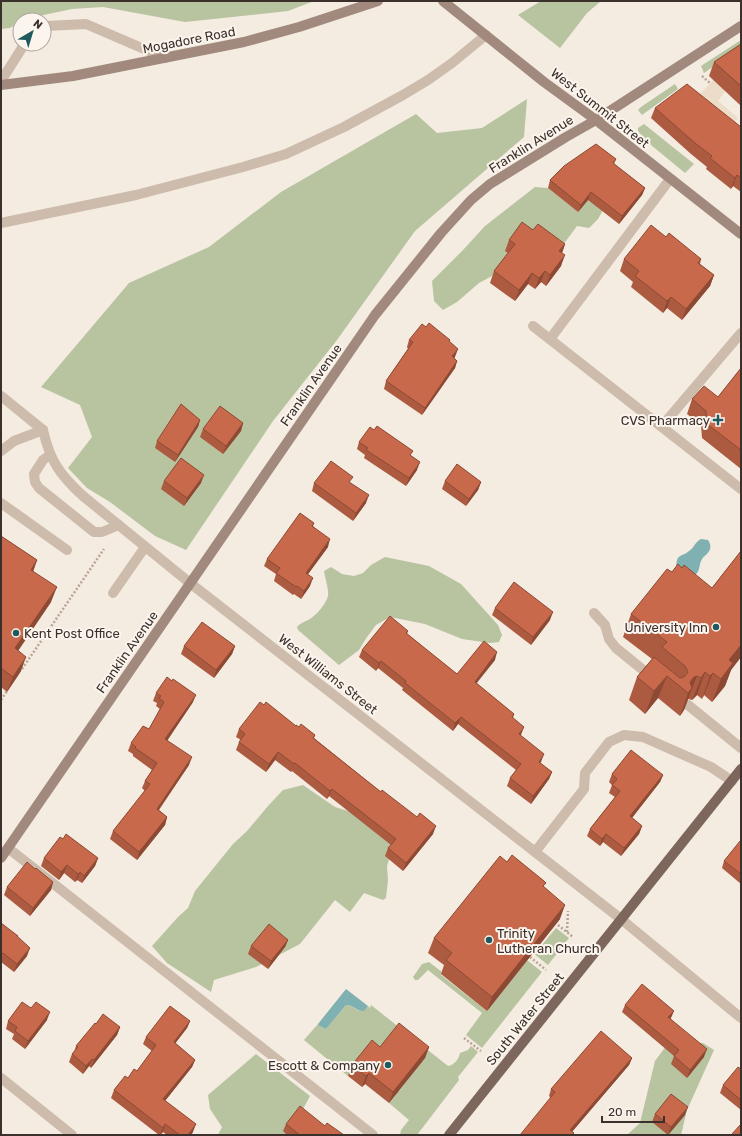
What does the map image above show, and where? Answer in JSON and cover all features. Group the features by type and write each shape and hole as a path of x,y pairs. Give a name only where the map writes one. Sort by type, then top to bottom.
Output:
{"main road":[{"name":"South Water Street","path":"449,1135 741,769"}],"street":[{"name":"Mogadore Road","path":"1,85 73,76 244,42 299,27 378,1"},
{"name":"West Summit Street","path":"443,1 544,82 596,120 670,180 741,234"},
{"path":"52,26 86,24 165,58"},
{"name":"Franklin Avenue","path":"1,858 375,315 441,233 471,200 490,184 596,120 741,26"},
{"path":"1,223 136,195 243,167 286,154 344,127 403,95 452,63 486,35"},
{"path":"1,81 19,52"},
{"path":"550,339 670,180"},
{"path":"533,326 741,489"},
{"path":"662,426 741,333"},
{"path":"1,396 43,430"},
{"path":"1,451 14,441 43,430"},
{"name":"West Williams Street","path":"43,430 47,449 55,466 68,483 119,526 621,919 741,1018"},
{"path":"50,455 43,460 34,474 35,482 38,488 94,532 102,532 119,526"},
{"path":"1,503 66,550"},
{"path":"113,593 145,547"},
{"path":"594,613 605,625 609,639 616,648 662,685"},
{"path":"688,705 741,748"},
{"path":"535,852 584,789 585,773 608,742 624,735 643,737 711,767 732,781"},
{"path":"8,848 373,1135"},
{"path":"1,1078 72,1135"}],"path":[{"path":"702,76 710,83"},
{"path":"20,671 104,549"},
{"path":"1,700 7,691"},
{"path":"567,932 568,911"},
{"path":"558,925 573,937"},
{"path":"530,957 546,970"},
{"path":"464,1038 481,1051"}],"green space":[{"path":"1,1 314,1 288,11 185,22 103,7 72,9 52,13 52,12 12,12 12,27 1,29"},
{"path":"541,1 601,1 587,13 560,48 518,15"},
{"path":"741,40 741,47 704,73 701,66"},
{"path":"675,84 678,89 642,115 638,110 641,107"},
{"path":"527,99 524,137 415,231 337,340 273,421 186,550 155,536 110,502 87,488 68,468 92,437 80,405 41,387 129,283 209,247 281,192 416,114 437,133 482,128"},
{"path":"644,124 694,164 685,173 651,145 638,131 638,128"},
{"path":"535,187 548,188 578,212 594,192 606,205 598,219 589,228 577,226 557,253 510,254 492,276 479,283 457,302 443,310 434,301 432,281 485,226"},
{"path":"385,557 429,566 461,584 498,625 502,635 499,642 490,643 462,639 425,624 390,617 376,625 359,650 339,665 298,630 297,627 310,619 327,599 328,591 324,571 331,567 342,574 354,576 363,573 371,565"},
{"path":"303,785 335,807 348,811 396,836 387,866 388,880 386,898 383,900 364,893 350,912 335,900 300,944 256,967 214,980 211,992 167,963 152,946 188,908 195,891 233,844 247,831 283,790"},
{"path":"556,928 569,938 548,965 533,953"},
{"path":"527,960 542,972 482,1048 466,1035 482,1013 428,970 418,980 415,980 413,977 422,964 429,962 442,972 441,975 487,1011"},
{"path":"346,1005 363,1011 368,1006 370,1008 371,1005 448,1066 456,1061 460,1053 468,1050 471,1046 478,1052 458,1077 459,1080 417,1135 400,1135 401,1130 409,1120 389,1103 395,1096 393,1094 400,1090 424,1058 376,1058 367,1052 348,1076 304,1040 318,1024 326,1029"},
{"path":"669,1042 703,1043 714,1050 687,1110 681,1135 627,1135 640,1123 655,1061"},
{"path":"256,1054 310,1096 302,1111 309,1135 218,1135 222,1127 210,1109 208,1095"}],"shaded area":[{"path":"713,80 726,90 718,101 738,118 727,131 693,102"}],"water":[{"path":"701,539 708,540 710,548 709,552 702,559 699,570 696,574 694,576 676,568 678,558 691,550"},
{"path":"346,989 368,1006 364,1011 362,1011 346,1005 326,1029 319,1026 318,1024"}],"building":[{"path":"741,44 741,86 714,62"},
{"path":"687,84 741,127 741,178 737,175 735,178 710,158 712,156 655,108"},
{"path":"596,144 616,159 613,163 645,188 622,216 591,192 581,205 550,180 564,166"},
{"path":"522,222 533,230 538,224 565,244 559,251 565,255 550,275 545,271 539,278 532,273 519,290 494,271 515,244 509,240"},
{"path":"651,225 666,237 669,233 701,259 698,263 714,275 686,309 671,297 667,301 635,276 639,271 624,259"},
{"path":"429,323 450,340 449,341 458,349 452,356 457,361 425,408 386,381 413,342 409,340 422,324 426,327"},
{"path":"741,368 741,450 707,424 706,411 692,399 704,386 718,397"},
{"path":"181,404 200,420 178,455 157,441"},
{"path":"220,406 243,423 226,446 203,429"},
{"path":"377,426 413,451 410,455 420,462 409,478 366,450 368,448 359,442 370,427 374,430"},
{"path":"181,458 204,475 187,498 164,481"},
{"path":"331,461 353,477 349,482 369,495 356,513 314,483"},
{"path":"457,464 481,482 469,499 445,481"},
{"path":"300,513 314,523 312,526 330,539 306,573 313,578 304,591 276,573 280,568 267,559"},
{"name":"Kent Post Office","path":"1,536 37,560 31,570 57,587 15,648 26,657 13,677 1,668"},
{"path":"741,551 741,645 729,660 733,663 721,679 713,673 710,676 705,672 701,678 697,676 694,677 690,682 692,688 688,693 667,676 654,691 637,677 654,657 680,678 684,677 688,672 685,666 662,647 667,642 631,614 667,569 672,572 678,564 682,568 684,565 712,588"},
{"path":"514,582 553,612 533,637 495,608"},
{"path":"390,616 408,631 406,633 457,674 484,641 497,652 475,682 514,714 512,717 524,727 519,734 544,754 539,762 552,772 533,796 510,778 521,764 461,717 455,723 405,683 406,681 381,661 379,663 362,650"},
{"path":"202,622 235,646 216,670 184,646"},
{"path":"167,677 172,681 173,679 196,695 165,739 192,757 157,809 167,817 139,852 113,831 150,784 145,781 157,763 135,748 136,747 131,743 143,726 149,729 164,702 159,698 161,696 156,693"},
{"path":"260,702 264,705 266,702 296,726 299,727 301,724 315,735 313,738 381,792 382,790 417,817 420,813 436,826 406,863 388,848 396,839 332,789 330,791 295,763 294,764 278,752 269,764 239,742 245,734 239,729"},
{"path":"631,750 663,775 630,816 642,826 624,848 606,834 602,839 590,829 620,791 612,785 617,779 612,774"},
{"path":"66,834 98,858 84,876 80,872 78,874 67,865 61,872 44,858 60,837 63,839"},
{"path":"740,841 741,842 741,874 724,861"},
{"name":"Trinity Lutheran Church","path":"512,855 544,881 546,883 543,886 565,905 492,997 446,960 452,953 434,938 500,856 507,862"},
{"path":"27,862 53,882 33,908 7,887"},
{"path":"1,923 18,936 30,948 17,964 3,953 1,955"},
{"path":"269,924 288,940 271,961 251,946"},
{"path":"642,984 674,1011 668,1017 707,1049 690,1070 674,1056 679,1050 625,1005"},
{"path":"22,1002 31,1008 36,1002 50,1012 28,1041 15,1031 17,1027 8,1021"},
{"path":"170,1006 190,1021 174,1042 195,1060 163,1099 196,1124 188,1135 180,1135 165,1124 163,1128 114,1090 125,1076 128,1078 134,1069 137,1071 156,1045 146,1037"},
{"path":"103,1014 120,1027 94,1060 92,1059 86,1066 72,1054 78,1047 76,1046"},
{"name":"Escott & Company","path":"399,1023 429,1047 393,1092 369,1073 366,1076 352,1065 372,1040 380,1047"},
{"path":"601,1031 632,1058 570,1130 574,1133 572,1135 520,1135 555,1092 551,1089"},
{"path":"738,1067 741,1069 741,1100 723,1085"},
{"path":"671,1094 688,1107 671,1127 655,1114"},
{"path":"300,1106 325,1126 327,1123 344,1135 300,1135 286,1124"},
{"path":"741,1124 741,1135 733,1135 732,1134"}],"place":[{"name":"CVS Pharmacy","path":"718,420"},
{"name":"University Inn","path":"716,627"},
{"name":"Kent Post Office","path":"16,633"},
{"name":"Trinity Lutheran Church","path":"489,940"},
{"name":"Escott & Company","path":"388,1065"}]}
